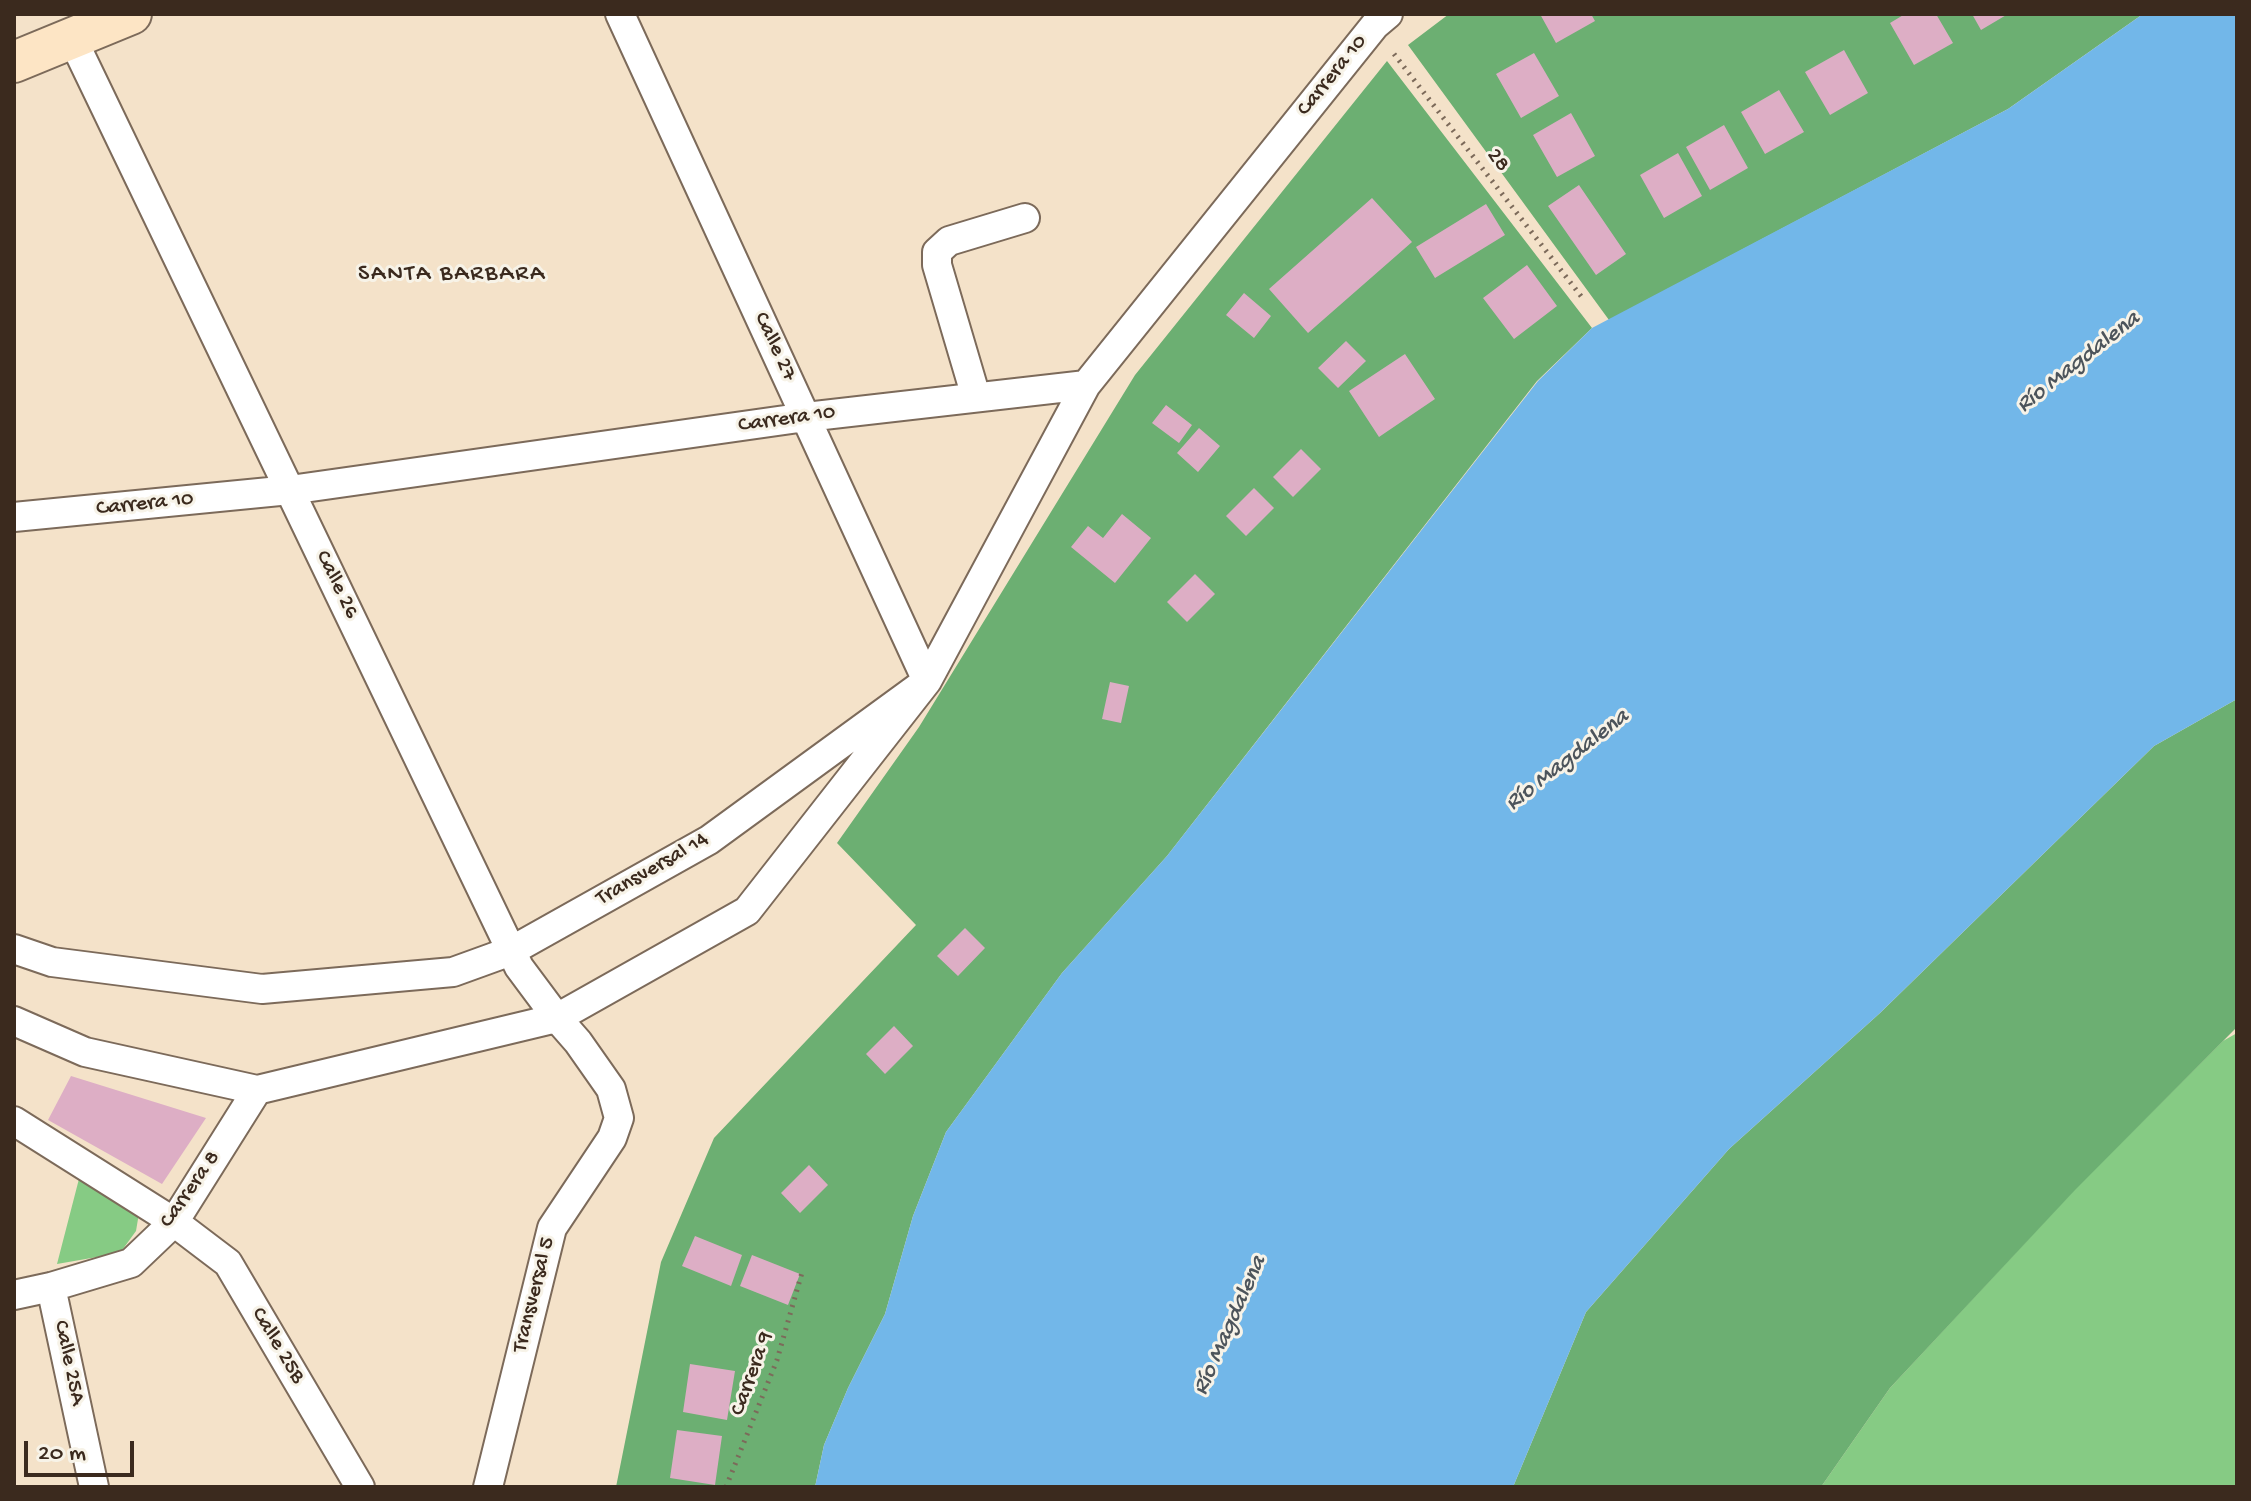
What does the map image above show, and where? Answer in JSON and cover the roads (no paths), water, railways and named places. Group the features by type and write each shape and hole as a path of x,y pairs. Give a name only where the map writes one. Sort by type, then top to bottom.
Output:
{"street":[{"path":"14,62 131,14"},
{"name":"Calle 27","path":"620,14 927,681"},
{"name":"Carrera 10","path":"14,517 290,490 806,417 1086,385 1379,23"},
{"name":"Calle 26","path":"72,38 519,967 611,1089 619,1118"},
{"path":"976,397 937,265 937,252 949,241 1025,218"},
{"name":"Transversal 14","path":"14,949 52,962 262,989 453,972 511,951 709,840 927,681 1086,385"},
{"path":"14,1021 85,1052 257,1090 557,1018 747,911 927,681"},
{"name":"Carrera 8","path":"14,1295 131,1263 174,1222 257,1090"},
{"name":"Transversal 5","path":"488,1487 552,1228 612,1138 619,1118"},
{"path":"14,1121 174,1222"},
{"name":"Calle 25B","path":"174,1222 228,1263 360,1487"},
{"name":"Calle 25A","path":"51,1287 94,1487"}],"water":[{"name":"Río Magdalena","path":"2143,14 2237,14 2237,699 2154,746 1880,1013 1729,1149 1586,1312 1513,1487 815,1487 824,1445 885,1314 913,1216 946,1132 1062,973 1167,856 1538,381 1592,328 2008,109"}],"district":[{"name":"SANTA BARBARA","path":"452,275"}]}
